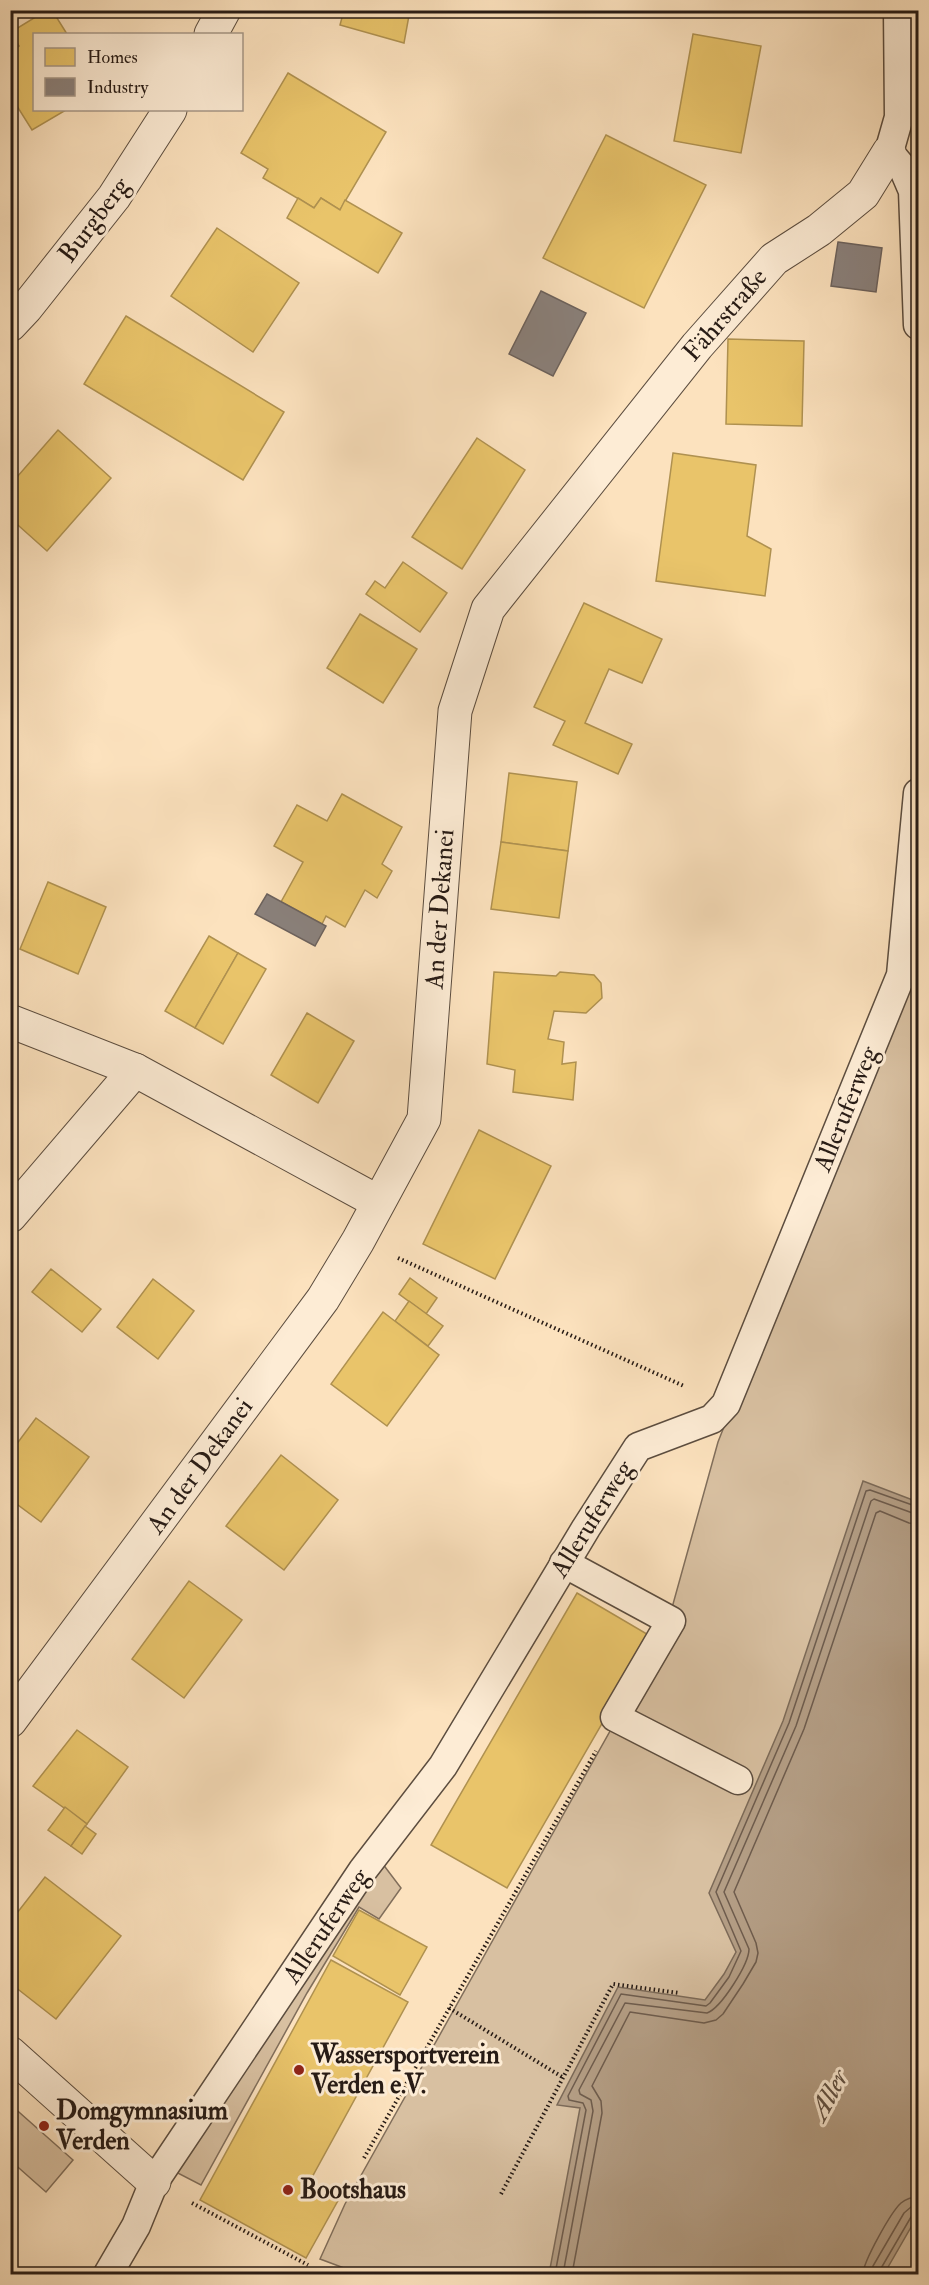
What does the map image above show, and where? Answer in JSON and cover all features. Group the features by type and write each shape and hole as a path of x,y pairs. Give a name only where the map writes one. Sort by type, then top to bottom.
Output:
{"street":[{"path":"212,33 224,10"},
{"name":"Burgberg","path":"10,325 114,197 169,111"},
{"name":"Fährstraße","path":"488,609 698,346 736,302 774,259 819,230 863,194 889,152"},
{"name":"An der Dekanei","path":"10,1721 323,1299 358,1241 424,1119 455,711 488,609"},
{"path":"10,1021 135,1070 378,1202"},
{"path":"10,1216 135,1070"},
{"path":"10,2053 154,2182"}],"lane":[{"name":"Fährstraße","path":"889,152 899,117 898,10"},
{"path":"889,152 904,170 913,191 918,325"},
{"name":"Alleruferweg","path":"108,2274 136,2226 154,2182 363,1870 442,1766 564,1563 638,1447 712,1419 726,1404 901,975 918,794"},
{"path":"564,1563 671,1621 615,1717 738,1780"}],"path":[{"path":"358,1241 726,1404"},
{"path":"364,2158 615,1717"},
{"path":"501,2194 613,1984 679,1993"},
{"path":"449,2008 564,2078"},
{"path":"154,2182 308,2265"}],"shaded area":[{"path":"911,11 918,11 918,146"},
{"path":"918,898 918,2274 360,2274 320,2259 345,2204 665,1633 718,1442 844,1123"},
{"path":"376,1855 401,1888 379,1919 359,1907 307,1993 201,2185 168,2168"},
{"path":"11,2105 73,2160 46,2192 11,2161"}],"water":[{"name":"Aller","path":"863,1481 918,1502 918,2215 884,2274 549,2274 580,2108 557,2105 618,1987 705,2000 724,1974 736,1952 709,1893 783,1721"}],"building: Homes":[{"path":"47,10 52,10 66,33 33,33 33,111 64,111 32,130 10,95 10,52 19,46 11,32"},
{"path":"344,10 410,10 404,43 340,25"},
{"path":"10,32 19,46 10,52"},
{"path":"693,34 761,46 741,153 674,141"},
{"path":"288,73 386,132 340,210 321,198 314,208 263,178 268,169 241,153"},
{"path":"606,135 706,185 644,308 543,258"},
{"path":"298,198 314,208 321,198 340,210 345,200 402,233 378,273 287,218"},
{"path":"217,228 299,283 253,352 171,296"},
{"path":"126,316 284,412 243,480 84,384"},
{"path":"728,339 804,341 802,426 726,424"},
{"path":"58,430 111,478 47,551 10,518 10,485"},
{"path":"477,438 525,470 462,569 412,537"},
{"path":"673,453 756,465 747,536 771,549 765,596 656,581"},
{"path":"403,562 447,593 420,632 366,594 375,581 385,588"},
{"path":"584,603 662,639 642,683 609,669 585,723 632,744 618,774 553,745 565,721 534,707"},
{"path":"360,614 417,649 383,703 327,668"},
{"path":"509,773 577,782 568,851 501,842"},
{"path":"342,794 402,827 382,864 392,871 377,898 365,890 345,927 326,916 322,924 281,902 303,862 274,846 297,805 327,821"},
{"path":"501,842 568,851 559,918 491,909"},
{"path":"48,882 106,907 78,974 20,949"},
{"path":"209,936 238,953 195,1028 165,1011"},
{"path":"238,953 266,969 223,1044 195,1028"},
{"path":"494,972 556,976 560,972 594,975 601,983 602,998 586,1013 554,1011 548,1039 564,1042 562,1064 576,1062 573,1100 513,1092 515,1070 487,1064"},
{"path":"307,1013 354,1041 318,1103 271,1075"},
{"path":"479,1130 551,1166 495,1279 423,1244"},
{"path":"51,1269 101,1309 82,1332 32,1292"},
{"path":"410,1278 437,1298 426,1314 399,1294"},
{"path":"153,1279 194,1311 158,1359 117,1327"},
{"path":"409,1301 443,1326 428,1346 395,1321"},
{"path":"383,1312 439,1355 387,1426 331,1384"},
{"path":"36,1418 89,1457 41,1522 10,1499 10,1453"},
{"path":"281,1455 338,1500 284,1570 226,1526"},
{"path":"189,1581 242,1620 184,1698 132,1659"},
{"path":"577,1593 652,1637 507,1888 431,1845"},
{"path":"77,1730 128,1767 87,1824 33,1786"},
{"path":"65,1807 87,1824 71,1846 48,1830"},
{"path":"85,1826 96,1834 82,1854 71,1846"},
{"path":"45,1877 121,1936 56,2019 10,1983 10,1922"},
{"path":"359,1910 427,1947 400,1995 333,1956"},
{"path":"331,1960 408,2002 310,2181 340,2197 306,2258 200,2200"}],"building: Industry":[{"path":"838,242 882,248 876,292 831,286"},
{"path":"541,291 586,313 553,376 509,354"},
{"path":"267,894 326,926 315,946 255,914"}],"place":[{"name":"Wassersportverein Verden e.V.","path":"299,2070"},
{"name":"Domgymnasium Verden","path":"44,2126"},
{"name":"Bootshaus","path":"288,2190"}]}
